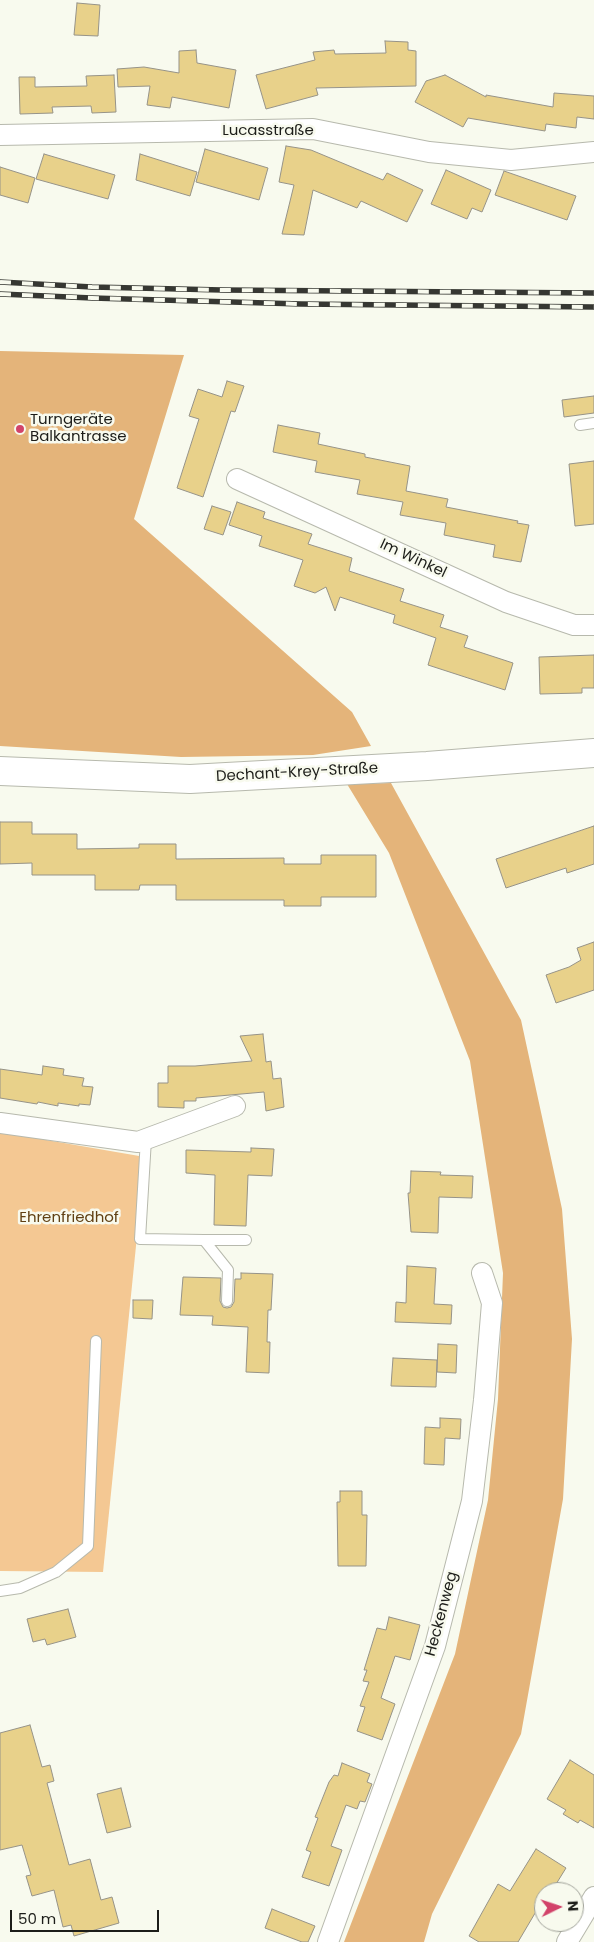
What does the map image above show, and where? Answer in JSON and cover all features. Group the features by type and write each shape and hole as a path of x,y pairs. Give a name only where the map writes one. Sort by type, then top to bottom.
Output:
{"street":[{"name":"Lucasstraße","path":"0,135 312,129 429,152 511,160 594,152"},
{"name":"Im Winkel","path":"237,479 506,602 574,625 594,625"},
{"name":"Dechant-Krey-Straße","path":"0,771 190,780 427,766 594,753"},
{"path":"0,1123 138,1142 235,1106"},
{"name":"Heckenweg","path":"328,1942 435,1646 472,1501 484,1400 492,1303 482,1273"},
{"path":"567,1942 594,1897"}],"lane":[{"path":"580,424 594,423"},
{"path":"146,1138 140,1239 246,1240"},
{"path":"204,1240 228,1270 227,1301"},
{"path":"0,1591 20,1588 56,1572 88,1546 96,1342"}],"green space":[{"name":"Ehrenfriedhof","path":"0,1132 145,1157 103,1572 0,1571"}],"shaded area":[{"path":"0,351 184,355 134,519 352,712 371,746 313,755 181,757 0,746"},
{"path":"391,783 521,1020 562,1209 572,1339 563,1499 521,1734 432,1914 424,1942 344,1942 455,1654 488,1500 498,1399 503,1273 470,1061 389,853 347,784"}],"building":[{"path":"77,3 100,5 98,36 74,35"},
{"path":"385,41 408,42 408,50 416,51 416,86 316,88 318,95 266,109 256,75 315,60 313,52 334,50 335,54 386,53"},
{"path":"196,50 197,63 236,70 229,108 172,97 170,108 147,105 150,86 118,87 117,69 144,67 179,73 179,51"},
{"path":"114,75 116,112 92,113 91,106 52,107 53,113 20,114 19,77 35,77 35,87 87,86 86,76"},
{"path":"445,75 486,97 486,95 553,107 554,93 594,96 594,119 577,117 576,128 546,124 545,131 468,118 463,127 415,102 426,81"},
{"path":"286,146 311,150 383,180 387,173 423,190 407,222 361,201 357,208 313,190 304,235 282,234 294,185 279,182"},
{"path":"205,149 268,168 259,200 196,182"},
{"path":"44,154 115,175 108,199 36,179"},
{"path":"140,154 197,172 190,196 136,180"},
{"path":"0,167 35,178 28,203 0,195"},
{"path":"446,170 491,190 482,212 472,208 467,219 431,204"},
{"path":"504,171 576,196 567,220 495,195"},
{"path":"227,381 244,386 235,412 231,411 203,497 177,488 199,419 189,416 198,389 222,397"},
{"path":"594,396 594,413 564,417 562,400"},
{"path":"278,425 320,433 318,444 365,454 365,457 410,466 406,491 448,499 446,507 518,521 517,523 529,525 521,562 493,557 495,545 444,535 446,523 400,515 403,502 357,494 360,480 315,472 317,461 273,452"},
{"path":"594,461 594,524 575,526 569,464"},
{"path":"237,502 265,512 263,518 312,534 308,544 352,558 349,571 404,589 400,601 444,615 440,627 468,636 464,647 513,663 505,690 428,665 436,638 393,623 395,615 340,597 335,611 326,587 315,593 294,586 303,560 259,546 262,536 229,525"},
{"path":"212,506 231,512 223,535 204,529"},
{"path":"594,655 594,688 582,688 582,693 540,694 539,657"},
{"path":"0,822 32,822 32,834 77,834 77,849 139,848 139,844 176,844 176,859 284,858 284,864 321,864 321,855 376,855 376,897 321,897 321,906 284,906 284,900 176,900 176,885 140,885 139,890 95,890 95,875 32,875 32,863 0,864"},
{"path":"594,826 594,864 567,873 566,868 506,888 496,859"},
{"path":"594,942 594,990 556,1003 546,975 569,967 581,960 577,948"},
{"path":"263,1034 266,1062 271,1061 273,1079 281,1078 284,1107 266,1111 264,1092 196,1098 196,1101 184,1101 184,1108 158,1107 158,1083 168,1083 168,1066 195,1066 252,1061 240,1036"},
{"path":"43,1066 64,1069 63,1075 84,1078 82,1086 93,1087 90,1105 79,1104 79,1106 58,1103 58,1106 0,1098 0,1069 42,1075"},
{"path":"251,1148 274,1149 272,1176 248,1175 246,1226 214,1225 215,1175 186,1173 186,1150 251,1152"},
{"path":"411,1171 441,1172 440,1175 473,1176 472,1198 439,1197 438,1233 411,1232 408,1193 410,1193"},
{"path":"407,1266 436,1268 434,1304 452,1305 451,1324 395,1322 396,1302 406,1303"},
{"path":"241,1273 273,1274 271,1310 268,1310 267,1342 270,1342 269,1373 246,1372 248,1327 212,1325 213,1316 180,1315 183,1277 221,1278 220,1301 223,1307 227,1308 231,1307 234,1302 235,1279 241,1279"},
{"path":"133,1300 153,1300 152,1319 133,1318"},
{"path":"438,1344 457,1345 456,1373 437,1372"},
{"path":"393,1358 437,1360 436,1387 391,1386"},
{"path":"440,1418 461,1419 460,1439 445,1438 444,1465 424,1464 425,1427 440,1428"},
{"path":"340,1491 362,1491 362,1515 367,1515 366,1566 338,1566 337,1502 340,1502"},
{"path":"68,1609 76,1637 47,1645 45,1639 33,1642 27,1619"},
{"path":"389,1617 420,1625 410,1660 395,1656 381,1698 395,1704 382,1740 357,1731 365,1707 360,1706 369,1682 363,1681 367,1670 364,1670 377,1628 386,1630"},
{"path":"30,1725 42,1767 50,1765 54,1781 47,1783 69,1865 90,1859 101,1900 112,1897 119,1923 74,1936 71,1925 63,1927 54,1890 32,1896 26,1876 31,1875 22,1845 0,1850 0,1733"},
{"path":"570,1760 594,1775 594,1828 580,1820 578,1823 563,1814 566,1810 547,1799"},
{"path":"342,1763 370,1774 367,1782 372,1784 365,1802 360,1801 357,1809 346,1805 331,1846 342,1850 329,1886 302,1877 311,1852 306,1850 318,1818 315,1817 329,1782 334,1775 338,1776"},
{"path":"121,1788 131,1827 107,1833 97,1794"},
{"path":"536,1849 566,1868 557,1882 534,1882 534,1915 518,1942 479,1942 469,1936 498,1884 510,1891"},
{"path":"272,1909 315,1926 308,1942 302,1942 265,1928"}],"railway":[{"path":"0,282 92,287 222,290 594,293"},
{"path":"0,294 301,304 594,307"}],"place":[{"name":"Turngeräte Balkantrasse","path":"20,429"}]}
